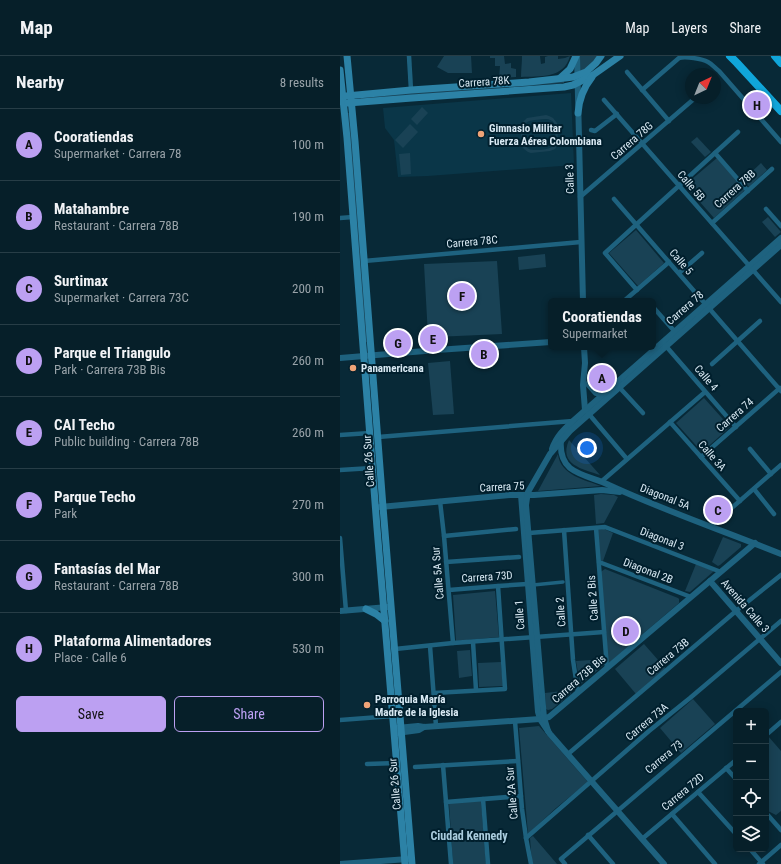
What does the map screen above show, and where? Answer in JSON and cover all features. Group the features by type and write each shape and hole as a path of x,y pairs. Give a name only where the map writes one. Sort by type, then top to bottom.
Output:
{"highway":[{"path":"730,56 781,111"},
{"path":"775,56 781,63"}],"main road":[{"name":"Calle 26 Sur","path":"347,56 378,437 379,507 384,608 393,716 398,730 397,763 409,862"},
{"path":"559,79 568,72 577,56"},
{"name":"Carrera 78K","path":"342,104 351,99 411,90 559,79 577,75 591,68 601,56"},
{"name":"Carrera 78K","path":"341,96 351,99 412,98 554,88 573,85 593,75 620,56"},
{"name":"Calle 26 Sur","path":"340,70 372,468 379,507 392,607 398,730 409,862"},
{"path":"578,113 582,93 593,75"},
{"path":"366,609 385,621"}],"street":[{"path":"409,56 411,90"},
{"name":"Calle 3","path":"577,56 583,298"},
{"path":"642,90 681,57 690,57 705,61 715,67 781,142"},
{"path":"627,72 669,120"},
{"name":"Calle 5B","path":"604,100 781,302"},
{"name":"Carrera 78G","path":"580,197 688,104"},
{"path":"591,130 595,131 617,114"},
{"path":"637,290 605,253 738,132"},
{"path":"715,153 748,191"},
{"name":"Carrera 78B","path":"712,223 772,169"},
{"name":"Calle 5","path":"614,199 780,389"},
{"path":"766,209 781,226"},
{"path":"340,218 353,217"},
{"name":"Carrera 78","path":"751,268 781,238"},
{"name":"Carrera 78C","path":"364,261 581,242"},
{"name":"Carrera 78","path":"587,410 602,395 676,334 751,268 781,245"},
{"path":"679,273 702,252"},
{"path":"628,298 669,262"},
{"path":"656,311 676,334"},
{"path":"712,364 760,321"},
{"path":"340,358 548,342"},
{"name":"Carrera 78","path":"587,410 619,388 664,344"},
{"name":"Calle 4","path":"664,344 736,427"},
{"path":"524,495 532,485 550,454 587,410 588,384 584,350"},
{"path":"585,363 584,385 587,410 627,459"},
{"path":"588,384 596,393 602,395"},
{"path":"619,388 643,413"},
{"name":"Carrera 74","path":"701,457 780,389"},
{"path":"602,482 706,392"},
{"path":"550,454 554,443 563,431 587,410"},
{"path":"378,437 573,421"},
{"name":"Calle 3A","path":"670,422 740,501"},
{"path":"340,435 370,433"},
{"name":"Diagonal 5A","path":"561,440 561,450 564,460 575,471 781,554"},
{"path":"750,449 771,474"},
{"path":"711,526 781,465"},
{"path":"340,470 372,468"},
{"path":"754,489 774,514"},
{"name":"Carrera 75","path":"379,507 510,495 602,490 629,494"},
{"name":"Calle 1","path":"524,495 529,533 528,564 538,712 548,731 664,864"},
{"name":"Calle 1","path":"524,495 522,557 528,564"},
{"name":"Calle 5A Sur","path":"440,501 453,643"},
{"name":"Diagonal 3","path":"596,528 605,527 721,572"},
{"path":"529,533 596,528"},
{"name":"Calle 2 Bis","path":"596,528 607,668"},
{"path":"444,536 516,529"},
{"name":"Calle 2","path":"564,530 573,660 578,692"},
{"path":"340,538 343,611 392,607"},
{"name":"Carrera 73B Bis","path":"398,730 419,730 424,727 542,719 549,717 754,543"},
{"path":"446,562 522,557"},
{"name":"Diagonal 2B","path":"599,562 691,597"},
{"name":"Carrera 73B","path":"568,754 781,575"},
{"name":"Avenida Calle 3","path":"710,581 781,663"},
{"name":"Carrera 73D","path":"449,590 563,582"},
{"path":"434,693 505,689 498,586"},
{"name":"Carrera 73A","path":"526,838 649,731 781,621"},
{"path":"395,649 453,643 604,632"},
{"path":"473,642 476,690"},
{"path":"430,646 436,726"},
{"name":"Carrera 73","path":"565,864 561,859 588,835 781,672"},
{"path":"340,720 393,716"},
{"name":"Calle 2A Sur","path":"515,721 521,796 530,864"},
{"path":"769,732 781,722"},
{"path":"415,767 518,761"},
{"name":"Carrera 72D","path":"642,839 733,762"},
{"path":"367,764 397,763"},
{"path":"443,765 451,864"},
{"path":"726,768 733,776"},
{"path":"698,792 733,831"},
{"path":"446,802 521,796"},
{"path":"483,799 488,864"},
{"path":"672,814 715,864"},
{"path":"769,816 781,830"},
{"path":"588,835 614,864"},
{"path":"752,852 761,863 781,845"},
{"path":"340,864 409,862"}],"shaded area":[{"path":"444,56 471,56 472,73 448,73 437,67"},
{"path":"490,56 504,56 505,64 511,63 511,68 516,69 516,77 499,78 500,66 495,66 495,58 490,58"},
{"path":"522,56 540,56 541,64 545,63 545,57 548,56 558,56 558,59 570,56 562,69 550,75 521,77"},
{"path":"579,56 598,56 589,66 579,72"},
{"path":"564,80 564,83 361,99 361,97"},
{"name":"Gimnasio Militar Fuerza Aérea Colombiana","path":"571,93 574,165 398,177 394,140 385,128 383,108"},
{"path":"422,107 428,113 417,125 411,119"},
{"path":"347,113 350,113 368,342 365,342"},
{"path":"546,115 553,118 557,123 558,141 555,149 531,153 524,149 521,145 521,124 527,118","holes":["547,119 552,121 555,125 555,138 553,146 541,150 534,150 526,147 524,130 526,123 532,120"]},
{"path":"410,124 418,132 403,148 395,140"},
{"path":"697,137 711,152 705,157 691,142"},
{"path":"410,153 411,174 401,175 399,154"},
{"path":"717,158 745,190 714,218 685,185"},
{"path":"761,163 767,170 749,187 743,180"},
{"path":"768,217 781,232 775,237 762,222"},
{"path":"636,230 664,263 638,286 609,253"},
{"path":"545,254 546,267 519,270 518,257"},
{"path":"497,261 502,334 428,336 424,264"},
{"path":"450,361 454,414 433,415 428,363"},
{"path":"704,398 730,427 702,452 676,423"},
{"path":"569,440 600,475 580,468 569,460 566,448"},
{"path":"558,454 563,467 568,472 581,479 601,486 538,491"},
{"path":"594,495 614,495 618,497 604,523 596,524"},
{"path":"604,529 613,533 603,561 600,560 597,530"},
{"path":"723,537 741,544 741,547 718,566 712,562"},
{"path":"696,564 714,571 690,592 685,591"},
{"path":"605,569 679,599 679,603 610,662 608,662 601,572"},
{"path":"495,591 499,637 456,641 453,595"},
{"path":"644,644 666,669 636,694 615,669"},
{"path":"470,650 472,676 459,678 457,651"},
{"path":"605,659 604,665 580,685 576,661"},
{"path":"501,662 503,686 479,687 478,663"},
{"path":"571,690 571,694 552,709 546,709 545,693"},
{"path":"693,699 715,724 681,753 660,728"},
{"path":"539,726 588,782 556,808 528,834 519,728"},
{"path":"769,737 781,751 781,811 776,815 769,812"},
{"path":"481,801 486,864 453,864 449,803"},
{"path":"533,836 557,864 532,864 530,838"}],"place":[{"name":"Plataforma Alimentadores","path":"757,105"},
{"name":"Gimnasio Militar Fuerza Aérea Colombiana","path":"481,134"},
{"name":"Parque Techo","path":"462,296"},
{"name":"CAI Techo","path":"433,339"},
{"name":"Fantasías del Mar","path":"398,343"},
{"name":"Matahambre","path":"484,354"},
{"name":"Panamericana","path":"353,368"},
{"name":"Cooratiendas","path":"602,378"},
{"name":"Surtimax","path":"718,510"},
{"name":"Parque el Triangulo","path":"626,631"},
{"name":"Parroquia María Madre de la Iglesia","path":"367,705"}],"district":[{"name":"Ciudad Kennedy","path":"469,836"}]}
